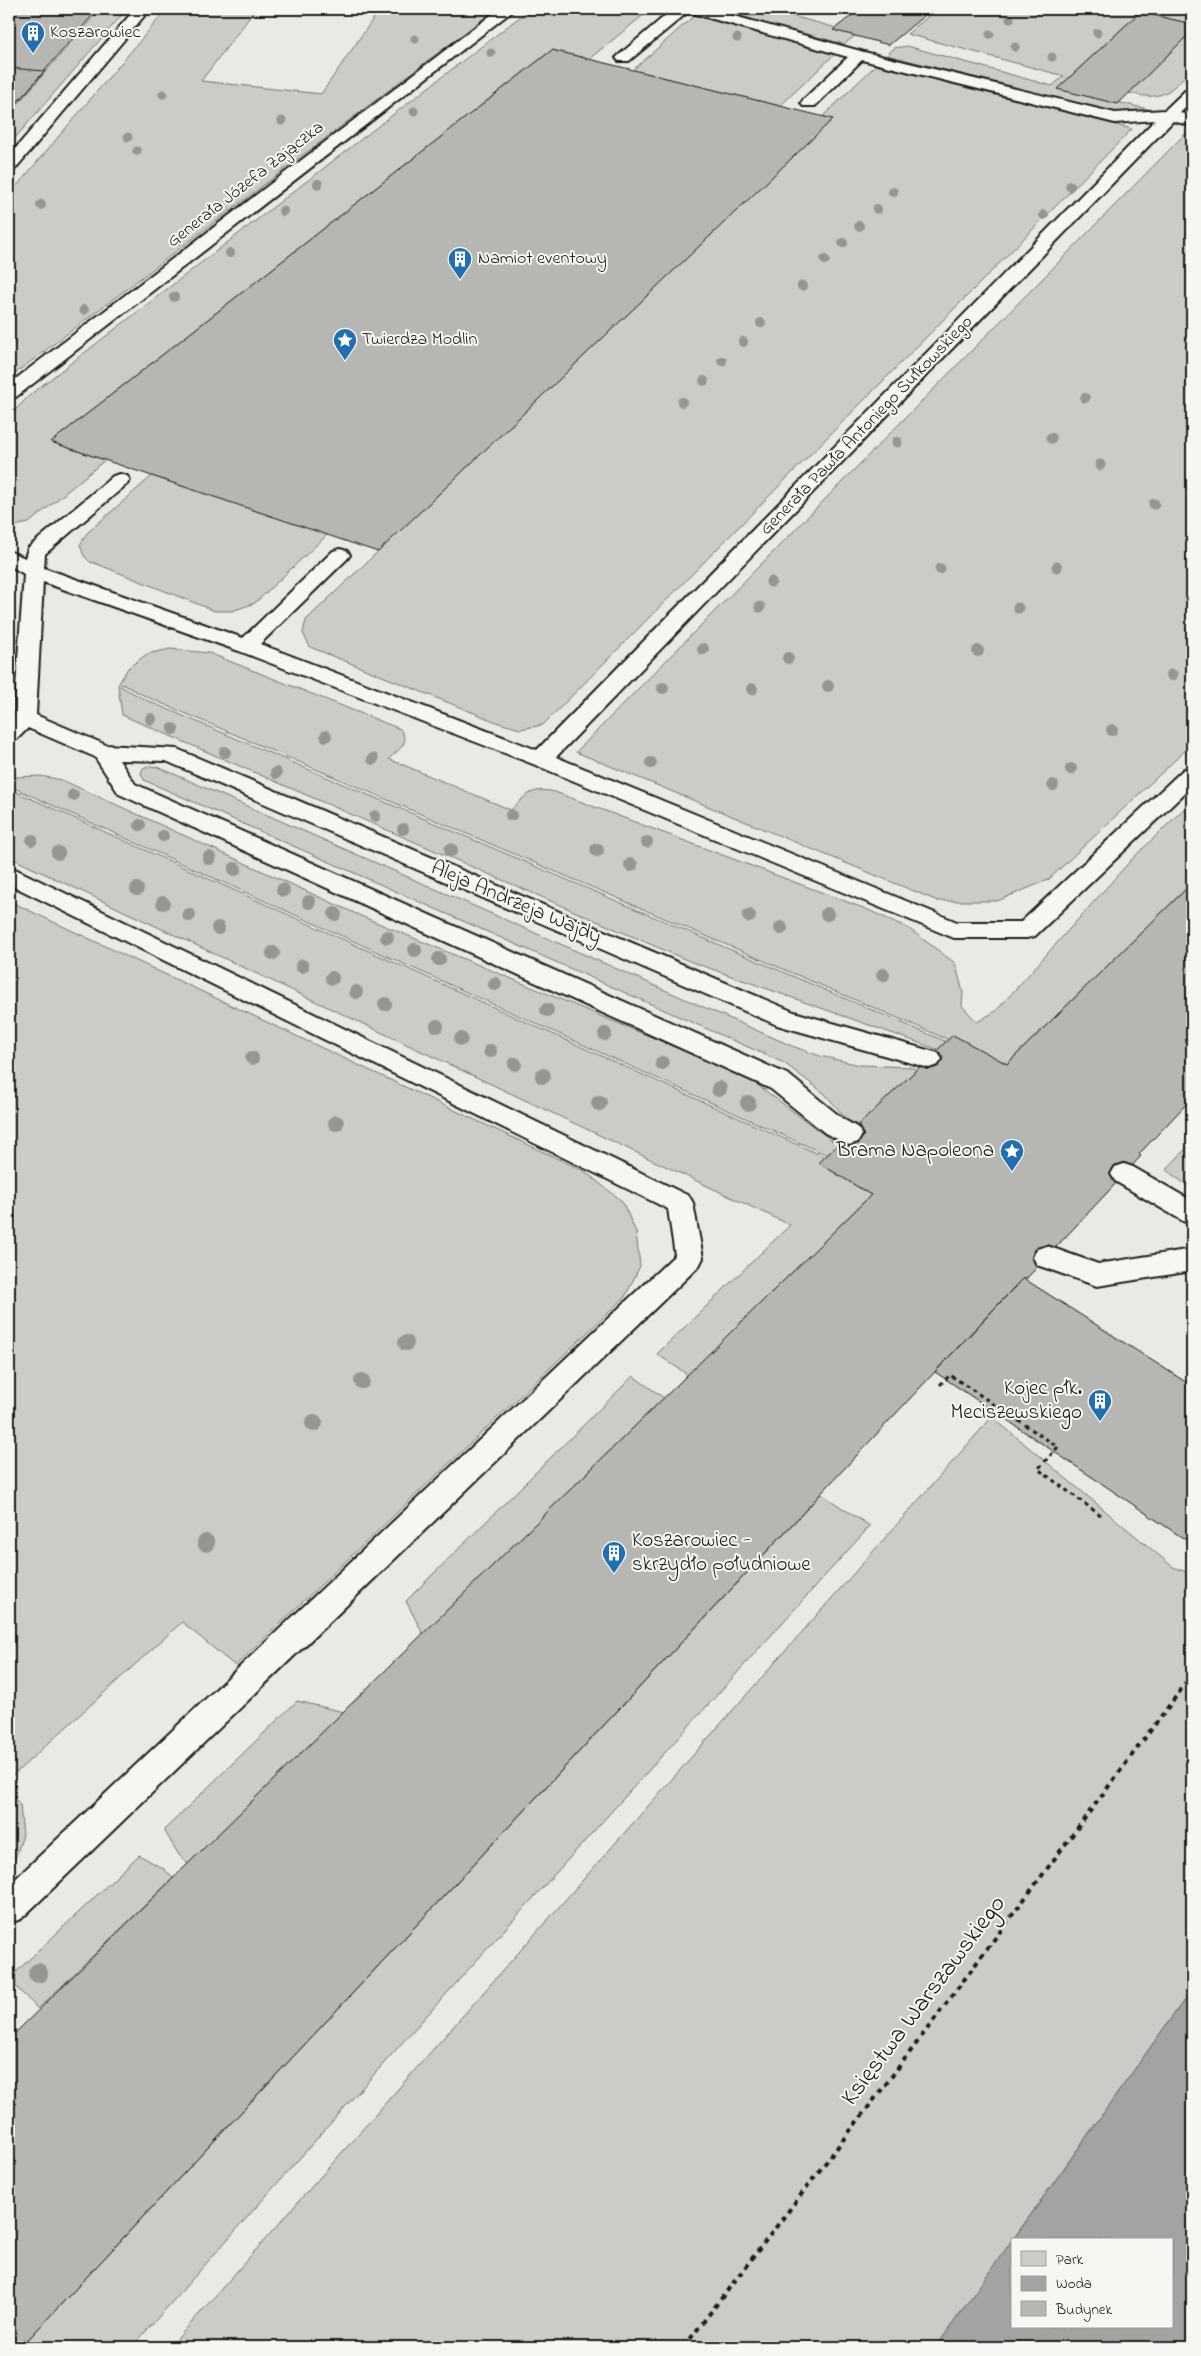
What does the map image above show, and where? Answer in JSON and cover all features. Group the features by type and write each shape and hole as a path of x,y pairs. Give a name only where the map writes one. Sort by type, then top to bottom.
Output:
{"lane":[{"path":"9,166 143,9"},
{"name":"Generała Józefa Zajączka","path":"9,393 508,9"},
{"path":"624,58 682,9"},
{"path":"693,9 859,54 1115,118 1169,115 1192,121"},
{"path":"809,103 859,54"},
{"name":"Generała Pawła Antoniego Sułkowskiego","path":"541,759 1192,92"},
{"path":"9,734 25,718 35,552 120,480"},
{"path":"246,646 340,555"},
{"path":"9,557 33,571 246,646 541,759 954,930 1027,930 1192,774"},
{"name":"Aleja Andrzeja Wajdy","path":"25,718 103,752 169,754 786,1019 929,1059"},
{"path":"103,752 126,789 780,1082 834,1126 849,1135"},
{"path":"9,874 680,1202 689,1258 9,1907"},
{"path":"1124,1174 1192,1214"},
{"path":"1047,1257 1097,1275 1192,1260"}],"path":[{"path":"940,1385 950,1375 1058,1447 1038,1469 1100,1515"},
{"name":"Księstwa Warszawskiego","path":"684,2347 897,2068 1192,1675"}],"green space":[{"path":"100,9 127,9 9,145 9,114"},
{"path":"167,9 256,9 201,81 321,94 380,9 496,9 9,378 9,195"},
{"path":"530,9 651,9 589,59 552,50 51,442 105,460 29,523 9,525 9,416 31,394"},
{"path":"711,9 765,9 837,28 855,36 844,44"},
{"path":"950,9 1192,9 1192,24 1140,12 1058,88 1156,111 1133,115 1100,110 887,55 894,48 907,46 1052,86 1064,76 907,34 932,13 943,15"},
{"path":"695,15 837,52 780,106 633,70"},
{"path":"1192,31 1192,69 1178,84 1165,93 1158,95 1150,96 1129,93"},
{"path":"878,63 1132,129 543,725 520,729 499,723 310,647 303,633 306,620 832,119 823,116"},
{"path":"1185,134 1192,135 1192,744 1048,880 997,901 938,901 576,752"},
{"path":"152,476 328,534 255,603 232,611 215,611 91,563 84,556 80,545 87,533"},
{"path":"170,649 209,653 400,729 403,734 404,743 389,759 511,810 530,793 541,790 555,792 866,909 908,928 955,963 963,992 962,1006 977,1022 996,1011 1132,859 1192,801 1192,883 1007,1064 953,1036 949,1040 147,697 122,684 120,686 146,700 947,1042 939,1050 689,961 122,715 118,685 128,668 147,654"},
{"path":"150,766 158,767 792,1046 820,1056 860,1065 910,1067 917,1070 859,1125 848,1121 825,1094 784,1063 144,780 141,773 143,768"},
{"path":"40,776 62,780 361,916 747,1077 838,1145 827,1155 12,787 10,789 825,1157 819,1163 871,1195 688,1375 657,1354 790,1225 9,857 9,781 16,777"},
{"path":"9,901 584,1171 622,1201 636,1232 640,1266 625,1297 235,1666 182,1622 9,1779"},
{"path":"1192,1142 1192,1189 1166,1170"},
{"path":"633,1376 664,1398 423,1634 406,1601"},
{"path":"992,1417 1173,1567 1192,1574 1192,1989 1014,2238 1011,2238 1011,2242 936,2347 170,2347"},
{"path":"821,1494 870,1526 401,2044 132,2347 21,2347"},
{"path":"297,1701 344,1712 188,1864 179,1855 164,1830"},
{"path":"9,1791 20,1805 23,1835 9,1872"},
{"path":"139,1855 164,1869 173,1878 38,2009 16,1987 15,1973"}],"water":[{"path":"1192,1989 1192,2347 936,2347 1011,2241 1011,2328 1174,2328 1174,2238 1014,2238"}],"building":[{"name":"Koszarowiec","path":"9,9 98,9 9,112"},
{"path":"860,9 932,9 889,45 833,30"},
{"path":"1140,12 1192,24 1192,31 1118,104 1057,89"},
{"name":"Namiot eventowy","path":"552,50 833,119 378,552 51,442"},
{"path":"9,68 45,71 9,112"},
{"name":"Koszarowiec - skrzydło południowe","path":"1192,883 1192,1098 1139,1154 1141,1156 1104,1196 1025,1280 1023,1278 21,2347 9,2347 9,2039 871,1195 819,1163 825,1157 953,1035 1007,1064"},
{"name":"Kojec płk. Meciszewskiego","path":"1023,1278 1192,1386 1192,1544 935,1372"}],"place":[{"name":"Koszarowiec","path":"33,54"},
{"name":"Namiot eventowy","path":"460,280"},
{"name":"Twierdza Modlin","path":"345,361"},
{"name":"Brama Napoleona","path":"1012,1172"},
{"name":"Kojec płk. Meciszewskiego","path":"1100,1422"},
{"name":"Koszarowiec - skrzydło południowe","path":"614,1574"}]}
